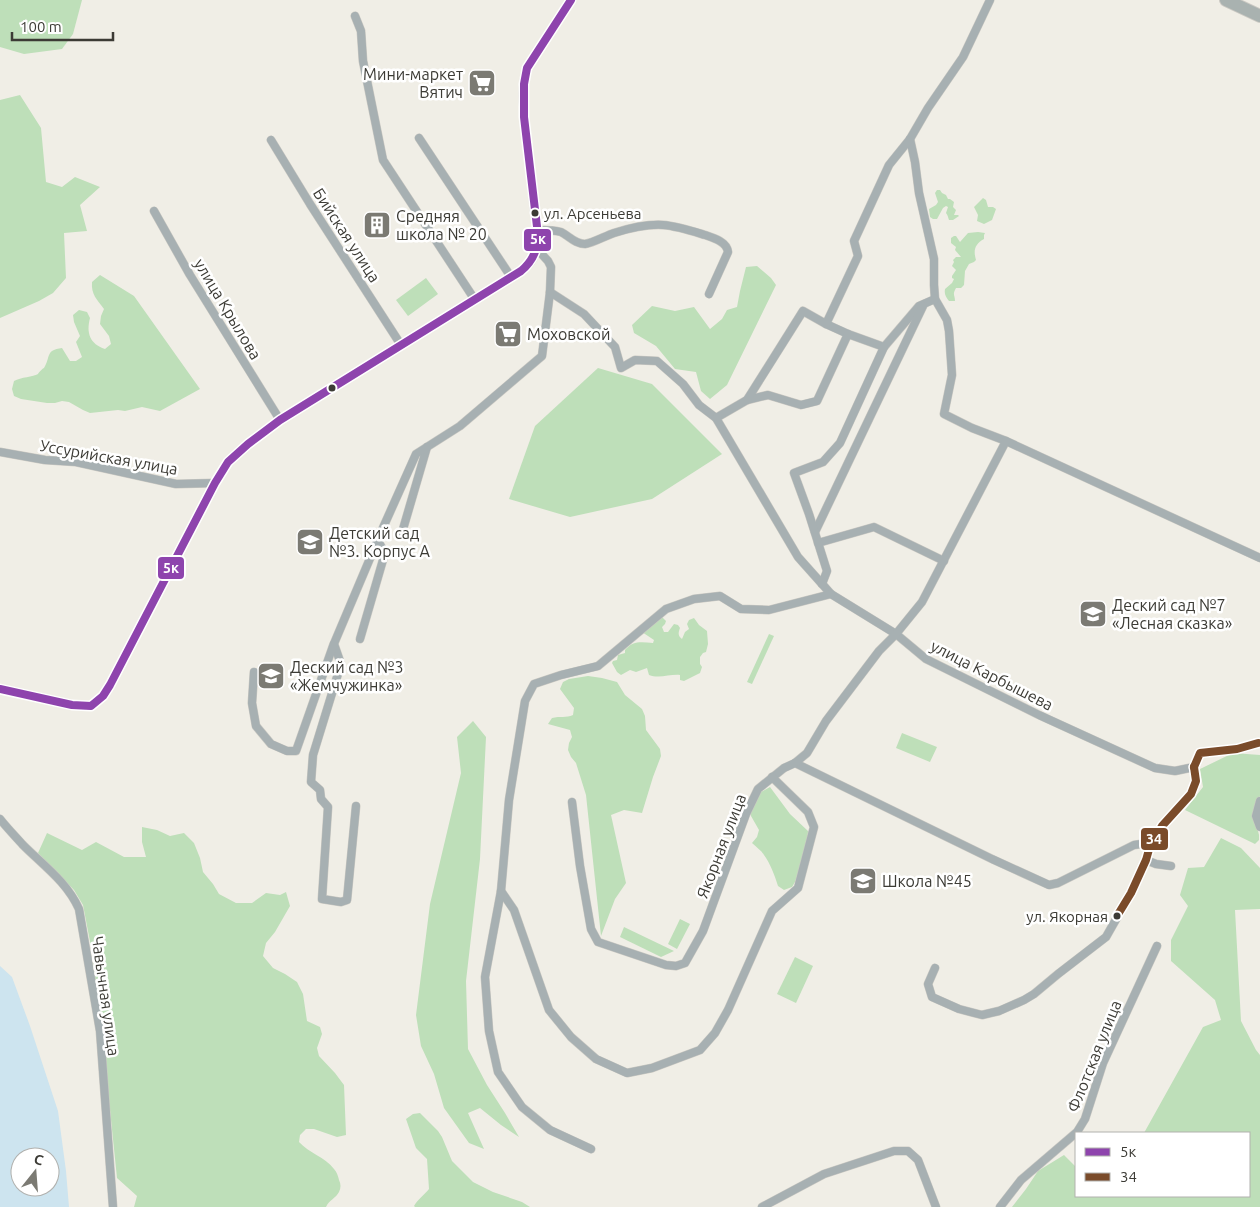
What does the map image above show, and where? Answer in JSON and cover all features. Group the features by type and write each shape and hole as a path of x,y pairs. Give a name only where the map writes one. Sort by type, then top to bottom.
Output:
{"main road":[{"path":"1226,0 1260,16"}],"street":[{"path":"0,689 72,705 91,706 103,696 110,685 214,483 228,462 280,420 529,265 537,249 538,230 532,194 524,110 525,74 571,0"},
{"path":"826,324 858,256 854,241 889,165 910,139 964,54 990,0"},
{"path":"355,16 361,31 363,61 383,160 474,300"},
{"path":"419,138 511,277"},
{"path":"910,139 919,193 934,260 935,299 947,320 951,348 952,375 944,414 1260,558"},
{"name":"Бийская улица","path":"271,140 401,345"},
{"name":"улица Крылова","path":"154,211 190,275 280,420"},
{"path":"538,230 561,232 575,242 582,244 629,228 664,225 712,238 724,244 728,252 709,294"},
{"path":"254,672 252,703 256,726 271,744 287,751 296,751 334,644 416,454 460,426 542,356 550,292 551,267 537,249"},
{"name":"улица Карбышева","path":"550,292 584,314 615,347 621,368 636,360 657,361 683,384 699,405 716,418 798,557 832,594 896,634 926,660 1038,716 1155,768 1175,771 1194,767"},
{"path":"822,584 826,570 794,473 823,462 840,443 884,347 919,306 935,299"},
{"path":"815,532 924,304"},
{"path":"747,400 803,311 848,334 884,347"},
{"path":"716,418 747,400 768,395 801,405 817,401 848,334"},
{"name":"Якорная улица","path":"572,802 580,866 591,929 598,942 666,965 676,966 685,963 703,931 746,814 758,789 784,768 795,763 807,753 826,721 879,651 896,634 922,602 1006,441"},
{"path":"402,536 427,447"},
{"name":"Уссурийская улица","path":"0,452 45,460 76,462 176,484 214,483"},
{"path":"818,543 874,527 944,561"},
{"path":"360,639 385,553 378,541"},
{"path":"591,1149 550,1130 522,1107 498,1072 489,1031 485,977 501,891 509,800 524,701 534,684 598,666 666,609 694,599 720,596 741,609 770,610 832,594"},
{"path":"334,644 341,664 313,755 311,782 320,790 321,799 328,807 322,899 340,902 347,900 356,806"},
{"path":"935,968 928,984 932,997 959,1009 982,1015 999,1011 1034,994 1106,938 1146,860 1150,846 1162,826 1191,794 1196,781 1194,767 1200,753 1240,748 1259,743"},
{"path":"795,763 1049,885 1058,883 1134,845 1150,846"},
{"path":"501,891 514,910 550,1010 571,1037 596,1059 627,1073 652,1068 700,1050 716,1032 728,1010 772,911 798,888 814,827 808,812 772,777"},
{"path":"1260,801 1256,816 1260,827"},
{"name":"Чавычная улица","path":"0,818 24,845 56,875 74,898 79,909 100,1031 114,1207"},
{"path":"1146,860 1156,864 1171,866"},
{"name":"Флотская улица","path":"1077,1132 1085,1119 1103,1063 1157,946"},
{"name":"Флотская улица","path":"1000,1207 1021,1180 1075,1134"},
{"path":"762,1207 824,1174 894,1151 908,1151 918,1160 936,1207"}],"green space":[{"path":"0,0 82,0 73,34 62,49 24,54 0,47"},
{"path":"20,95 41,128 46,182 62,187 75,177 100,187 80,205 87,231 64,233 66,278 53,293 0,318 0,100"},
{"path":"937,190 940,190 948,199 954,202 953,207 956,210 954,215 959,216 949,220 946,213 948,207 946,206 937,219 930,217 929,209 938,202 935,193"},
{"path":"983,198 986,200 988,207 996,209 992,220 984,224 977,221 978,215 974,207"},
{"path":"968,233 985,233 984,239 976,248 976,260 969,264 965,271 964,285 961,288 956,288 954,294 955,301 949,301 945,294 945,289 954,279 952,276 956,270 952,266 953,260 956,257 961,257 955,250 956,247 951,243 951,238 956,236 960,242"},
{"path":"757,266 776,285 727,385 710,399 701,391 696,372 675,369 656,346 634,333 632,325 652,306 675,311 694,307 710,329 722,319 727,310 737,307 746,267"},
{"path":"100,275 134,296 200,389 160,411 142,407 125,411 90,413 69,402 47,403 14,396 12,389 14,381 38,374 44,368 53,350 62,348 70,361 76,361 82,357 76,342 80,336 73,315 79,310 87,312 90,318 89,333 93,341 105,349 111,344 109,336 100,324 104,309 92,290 92,282"},
{"path":"426,278 438,294 408,316 396,300"},
{"path":"598,368 652,384 722,454 652,499 570,517 509,499 535,426"},
{"path":"662,617 666,621 662,627 664,632 668,632 674,624 678,625 680,628 679,636 682,639 685,632 689,629 687,624 689,620 694,618 707,631 708,644 706,652 700,657 702,667 700,673 684,681 680,680 680,675 657,677 649,675 647,668 636,672 630,670 621,675 617,672 612,663 613,661 617,660 618,655 625,653 625,650 631,645 638,642 653,643 654,640 642,632"},
{"path":"769,634 774,636 752,684 747,682"},
{"path":"588,676 617,682 625,695 642,709 645,716 646,730 660,749 661,756 642,813 624,810 611,815 626,883 615,899 601,936 586,795 576,763 568,750 572,737 570,730 548,724 552,718 573,715 574,708 560,689 563,682 569,679"},
{"path":"473,721 486,737 480,859 466,981 468,1049 487,1085 519,1137 480,1108 468,1113 484,1149 469,1143 444,1108 434,1074 421,1046 416,1015 430,904 461,773 457,737"},
{"path":"902,733 937,747 930,762 896,748"},
{"path":"1233,753 1260,755 1260,796 1254,815 1259,840 1255,844 1185,810 1203,787 1200,769"},
{"path":"770,787 790,814 808,831 807,848 795,882 792,887 784,890 778,886 766,858 752,843 757,837 759,830 751,816 750,810 761,792"},
{"path":"142,827 157,830 170,836 184,833 194,843 203,872 219,894 236,903 252,903 266,893 280,895 286,892 290,906 275,932 266,943 263,956 273,968 297,982 303,994 307,1021 320,1027 322,1034 317,1048 319,1056 344,1085 346,1135 337,1137 314,1129 306,1129 300,1135 299,1142 322,1158 336,1171 338,1176 340,1190 326,1207 134,1207 137,1196 117,1178 92,952 83,905 74,890 38,853 47,833 82,850 96,842 124,857 146,857 142,842"},
{"path":"1221,838 1241,848 1260,868 1260,909 1235,910 1241,1021 1260,1055 1260,1207 1012,1207 1038,1171 1064,1155 1075,1166 1075,1197 1250,1197 1250,1132 1145,1132 1203,1027 1221,1020 1215,1000 1171,961 1171,940 1188,906 1180,895 1188,868 1204,867"},
{"path":"680,919 690,924 677,949 668,944"},
{"path":"624,927 674,951 661,957 620,937"},
{"path":"795,957 813,966 796,1003 777,994"},
{"path":"420,1113 442,1137 452,1161 473,1182 530,1207 415,1207 417,1201 429,1189 427,1159 416,1148 406,1119 413,1114"}],"water":[{"path":"0,966 12,977 58,1111 69,1207 0,1207"}],"transit line":[{"name":"5к","path":"0,689 72,705 91,706 103,696 110,685 215,483 228,462 280,420 521,271 529,263 536,250 538,235 524,117 524,84 527,68 571,0"},
{"name":"34","path":"1194,767 1200,753 1237,749 1258,743"},
{"name":"34","path":"1117,916 1131,893 1146,860 1150,846 1162,826 1191,794 1196,781 1194,767"}],"place":[{"name":"Мини-маркет Вятич","path":"482,83"},
{"name":"ул. Арсеньева","path":"535,213"},
{"name":"Средняя школа № 20","path":"377,225"},
{"name":"Моховской","path":"508,334"},
{"name":"Детский сад №3. Корпус А","path":"310,542"},
{"name":"Деский сад №7 «Лесная сказка»","path":"1093,614"},
{"name":"Деский сад №3 «Жемчужинка»","path":"271,676"},
{"name":"Школа №45","path":"863,881"},
{"name":"ул. Якорная","path":"1117,916"}]}
